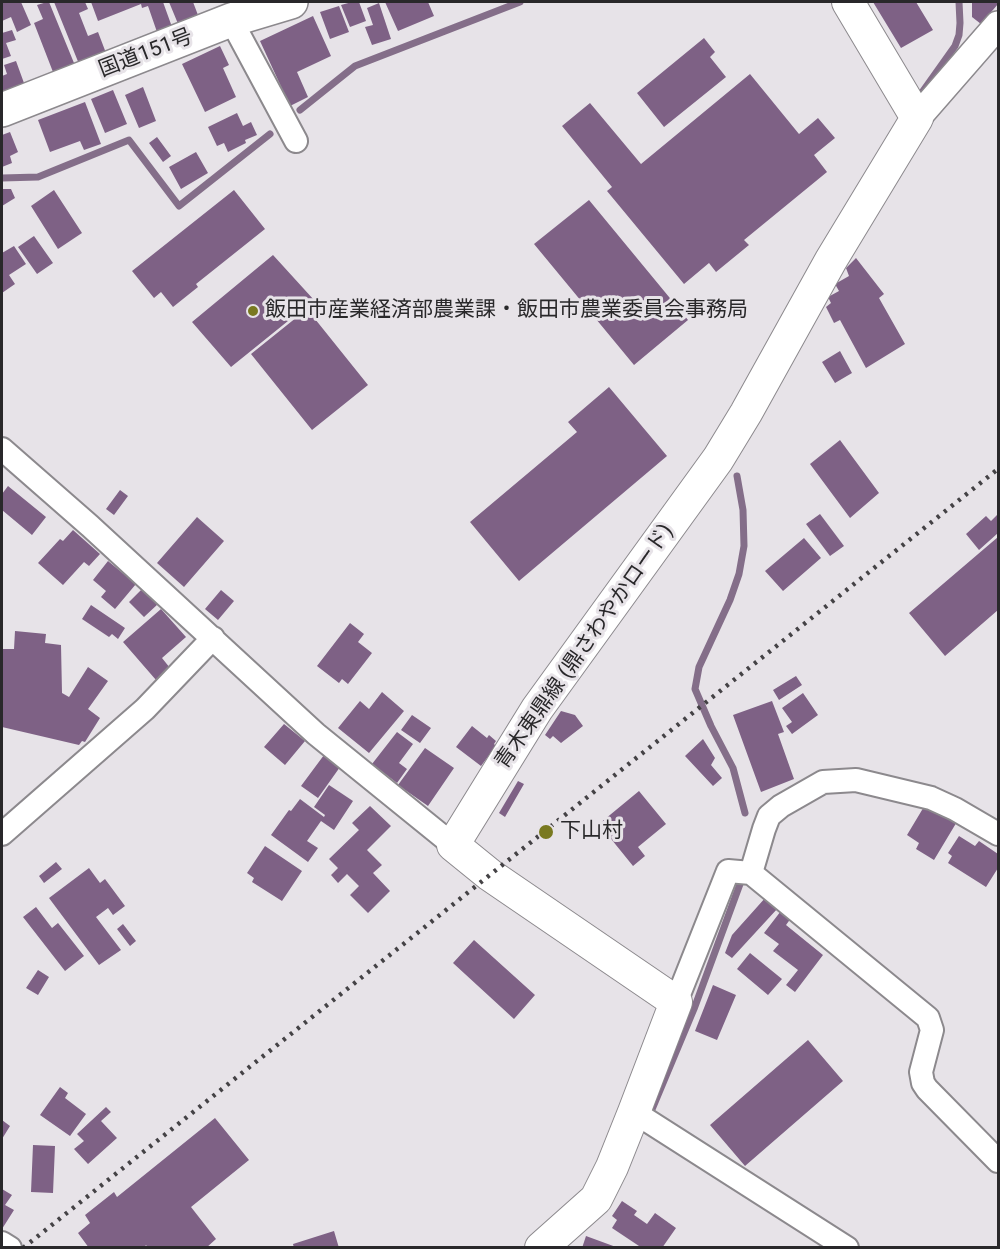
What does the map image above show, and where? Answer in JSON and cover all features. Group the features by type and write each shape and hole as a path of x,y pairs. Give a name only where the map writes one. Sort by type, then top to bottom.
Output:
{"highway":[{"name":"国道151号","path":"2,110 231,20 291,2"}],"main road":[{"path":"848,2 917,118"},
{"name":"青木東鼎線 (鼎さわやかロード)","path":"453,845 537,709 718,459 831,260 917,118"},
{"path":"453,845 490,875 676,1002 644,1119 612,1167 596,1198 541,1248"}],"street":[{"path":"231,20 296,141"},
{"path":"917,118 999,25"},
{"path":"2,449 90,526 316,734 453,845"},
{"path":"2,834 145,709 213,638"},
{"path":"751,873 769,816 781,806 823,782 856,780 931,798 956,809 999,834"},
{"path":"676,1002 728,871 751,873 928,1018 932,1030 921,1072 923,1083 999,1161"},
{"path":"644,1119 847,1248"},
{"path":"2,1243 10,1248"}],"building":[{"path":"2,2 21,2 31,25 17,32 11,17 2,21"},
{"path":"49,2 74,63 53,72 34,23 43,19 37,5"},
{"path":"54,2 85,2 88,9 79,13 88,36 98,32 106,53 79,64"},
{"path":"91,2 163,2 172,27 157,32 148,6 142,8 141,4 98,21"},
{"path":"169,2 193,2 201,23 181,31"},
{"path":"359,2 366,21 350,27 341,5"},
{"path":"385,2 428,2 434,16 398,31"},
{"path":"873,2 916,2 933,30 901,48"},
{"path":"972,2 998,2 998,4 981,24 972,17"},
{"path":"379,3 391,39 372,45 365,27 373,25 367,8"},
{"path":"339,6 349,32 330,39 320,12"},
{"path":"313,16 331,56 297,72 308,97 290,106 260,41"},
{"path":"12,30 16,40 6,43 11,56 2,59 2,33"},
{"path":"704,38 715,52 710,57 726,77 664,127 637,93"},
{"path":"220,46 229,65 223,68 236,97 205,112 182,64"},
{"path":"16,61 24,83 2,92 2,76 7,74 4,65"},
{"path":"750,74 799,134 818,118 835,138 814,155 827,172 744,240 749,245 716,272 709,263 684,284 607,191 612,187 562,126 590,103 641,164"},
{"path":"143,87 156,121 139,128 125,95"},
{"path":"113,90 127,124 105,133 91,99"},
{"path":"85,102 101,144 84,150 80,141 50,152 38,120"},
{"path":"237,113 243,126 251,122 257,135 228,152 224,143 217,146 208,127"},
{"path":"10,132 18,152 10,156 12,163 2,167 2,135"},
{"path":"157,137 171,156 163,162 149,143"},
{"path":"196,152 208,173 181,189 169,167"},
{"path":"2,189 11,189 15,198 2,206"},
{"path":"54,190 82,233 58,249 31,206"},
{"path":"234,190 265,229 196,284 198,287 173,307 161,292 154,298 132,271"},
{"path":"589,200 688,320 634,365 534,244"},
{"path":"34,236 53,263 37,274 18,247"},
{"path":"14,246 26,264 9,275 15,284 2,293 2,253"},
{"name":"飯田市産業経済部農業課・飯田市農業委員会事務局","path":"273,255 314,300 231,367 192,322"},
{"path":"856,258 884,294 879,298 905,344 866,368 840,320 834,323 826,307 831,303 828,297 839,291 835,284 849,276 846,268"},
{"path":"307,309 368,385 312,430 251,354"},
{"path":"840,351 852,373 835,383 822,362"},
{"path":"609,387 667,456 519,581 470,522 577,432 568,422"},
{"path":"840,440 879,493 850,518 810,464"},
{"path":"8,486 46,517 32,535 2,510 2,494"},
{"path":"120,490 128,496 114,515 106,509"},
{"path":"820,514 844,546 830,556 806,524"},
{"path":"998,514 998,533 979,550 966,534 986,516 991,521"},
{"path":"197,517 224,541 184,587 157,563"},
{"path":"73,530 100,554 89,566 84,562 63,585 38,563 60,539 63,541"},
{"path":"998,537 998,610 945,656 909,613"},
{"path":"804,538 821,558 783,591 765,571"},
{"path":"108,561 136,584 115,609 101,597 106,591 93,580"},
{"path":"143,588 158,604 144,617 129,602"},
{"path":"221,590 234,601 218,620 205,609"},
{"path":"91,605 125,628 118,639 112,634 109,637 82,619"},
{"path":"161,609 186,637 162,658 170,668 156,680 123,642"},
{"path":"350,623 364,634 358,642 372,653 348,684 342,679 339,683 317,666"},
{"path":"15,631 46,634 45,643 61,645 62,693 69,697 88,667 108,681 88,709 100,718 85,742 82,741 79,745 2,727 2,649 14,649"},
{"path":"796,676 802,685 779,700 773,690"},
{"path":"382,692 404,711 369,753 338,728 360,701 369,709"},
{"path":"803,693 818,715 792,734 786,726 792,722 782,708"},
{"path":"772,701 784,732 778,734 794,779 761,792 733,715"},
{"path":"561,711 575,715 583,726 561,743 553,736 550,739 545,735"},
{"path":"412,715 431,728 420,743 401,730"},
{"path":"284,724 305,741 285,765 264,747"},
{"path":"472,726 487,738 489,735 496,741 494,744 496,746 481,766 456,747"},
{"path":"397,732 413,744 399,763 407,769 397,783 372,764"},
{"path":"703,739 715,758 711,765 722,778 713,786 685,756"},
{"path":"425,748 454,768 428,806 398,785"},
{"path":"324,755 340,767 318,798 301,786"},
{"path":"518,781 524,784 505,817 499,813"},
{"path":"329,785 353,801 334,830 321,821 307,841 318,848 308,862 271,835 300,799 324,817 325,815 314,807"},
{"path":"639,791 666,824 638,847 645,856 633,866 599,824"},
{"path":"925,805 958,820 934,860 916,849 919,843 907,835"},
{"path":"370,806 391,826 367,850 382,865 373,873 390,891 368,913 350,895 359,886 347,874 338,883 331,875 338,868 329,859 359,830 352,823"},
{"path":"959,836 975,846 979,841 998,854 998,868 986,887 948,863 952,856 948,853"},
{"path":"265,846 302,871 282,901 252,882 254,878 247,873"},
{"path":"56,862 62,869 44,883 39,876"},
{"path":"89,868 100,883 105,879 125,906 113,915 108,908 96,917 121,950 99,965 49,898"},
{"path":"766,897 778,908 732,958 725,953 732,935"},
{"path":"36,907 52,928 58,923 84,956 65,971 23,917"},
{"path":"784,907 794,914 786,925 823,955 795,992 786,985 798,970 773,951 779,944 764,933"},
{"path":"123,924 136,941 130,946 117,929"},
{"path":"474,940 535,995 514,1019 453,963"},
{"path":"750,953 782,979 768,995 737,969"},
{"path":"38,970 49,977 38,995 26,988"},
{"path":"713,985 736,995 717,1040 695,1031"},
{"path":"808,1040 843,1081 745,1166 710,1125"},
{"path":"60,1087 68,1093 65,1098 86,1114 70,1136 40,1115"},
{"path":"106,1107 111,1112 101,1121 117,1138 88,1164 74,1149 84,1141 77,1134"},
{"path":"215,1118 249,1160 191,1207 216,1239 206,1248 148,1248 146,1245 144,1248 89,1248 78,1233 90,1223 85,1215 114,1192 117,1197"},
{"path":"2,1120 10,1126 2,1139"},
{"path":"33,1145 55,1146 53,1193 31,1192"},
{"path":"2,1189 12,1195 5,1205 14,1210 2,1229"},
{"path":"622,1201 637,1211 634,1215 647,1224 655,1213 676,1228 662,1248 642,1248 612,1228 617,1220 612,1216"},
{"path":"334,1231 339,1248 294,1248 293,1244"},
{"path":"586,1236 616,1247 616,1248 582,1248"}],"waterway":[{"path":"300,110 355,66 520,2"},
{"path":"923,91 955,46 959,35 959,2"},
{"path":"2,178 38,177 129,140 179,206 270,134"},
{"path":"737,476 743,510 744,546 739,574 730,600 699,667 695,689 733,768 745,813"},
{"path":"648,1119 694,1009 740,884"}],"railway":[{"path":"23,1248 998,469"}],"place":[{"name":"飯田市産業経済部農業課・飯田市農業委員会事務局","path":"253,311"},
{"name":"下山村","path":"546,832"}]}
